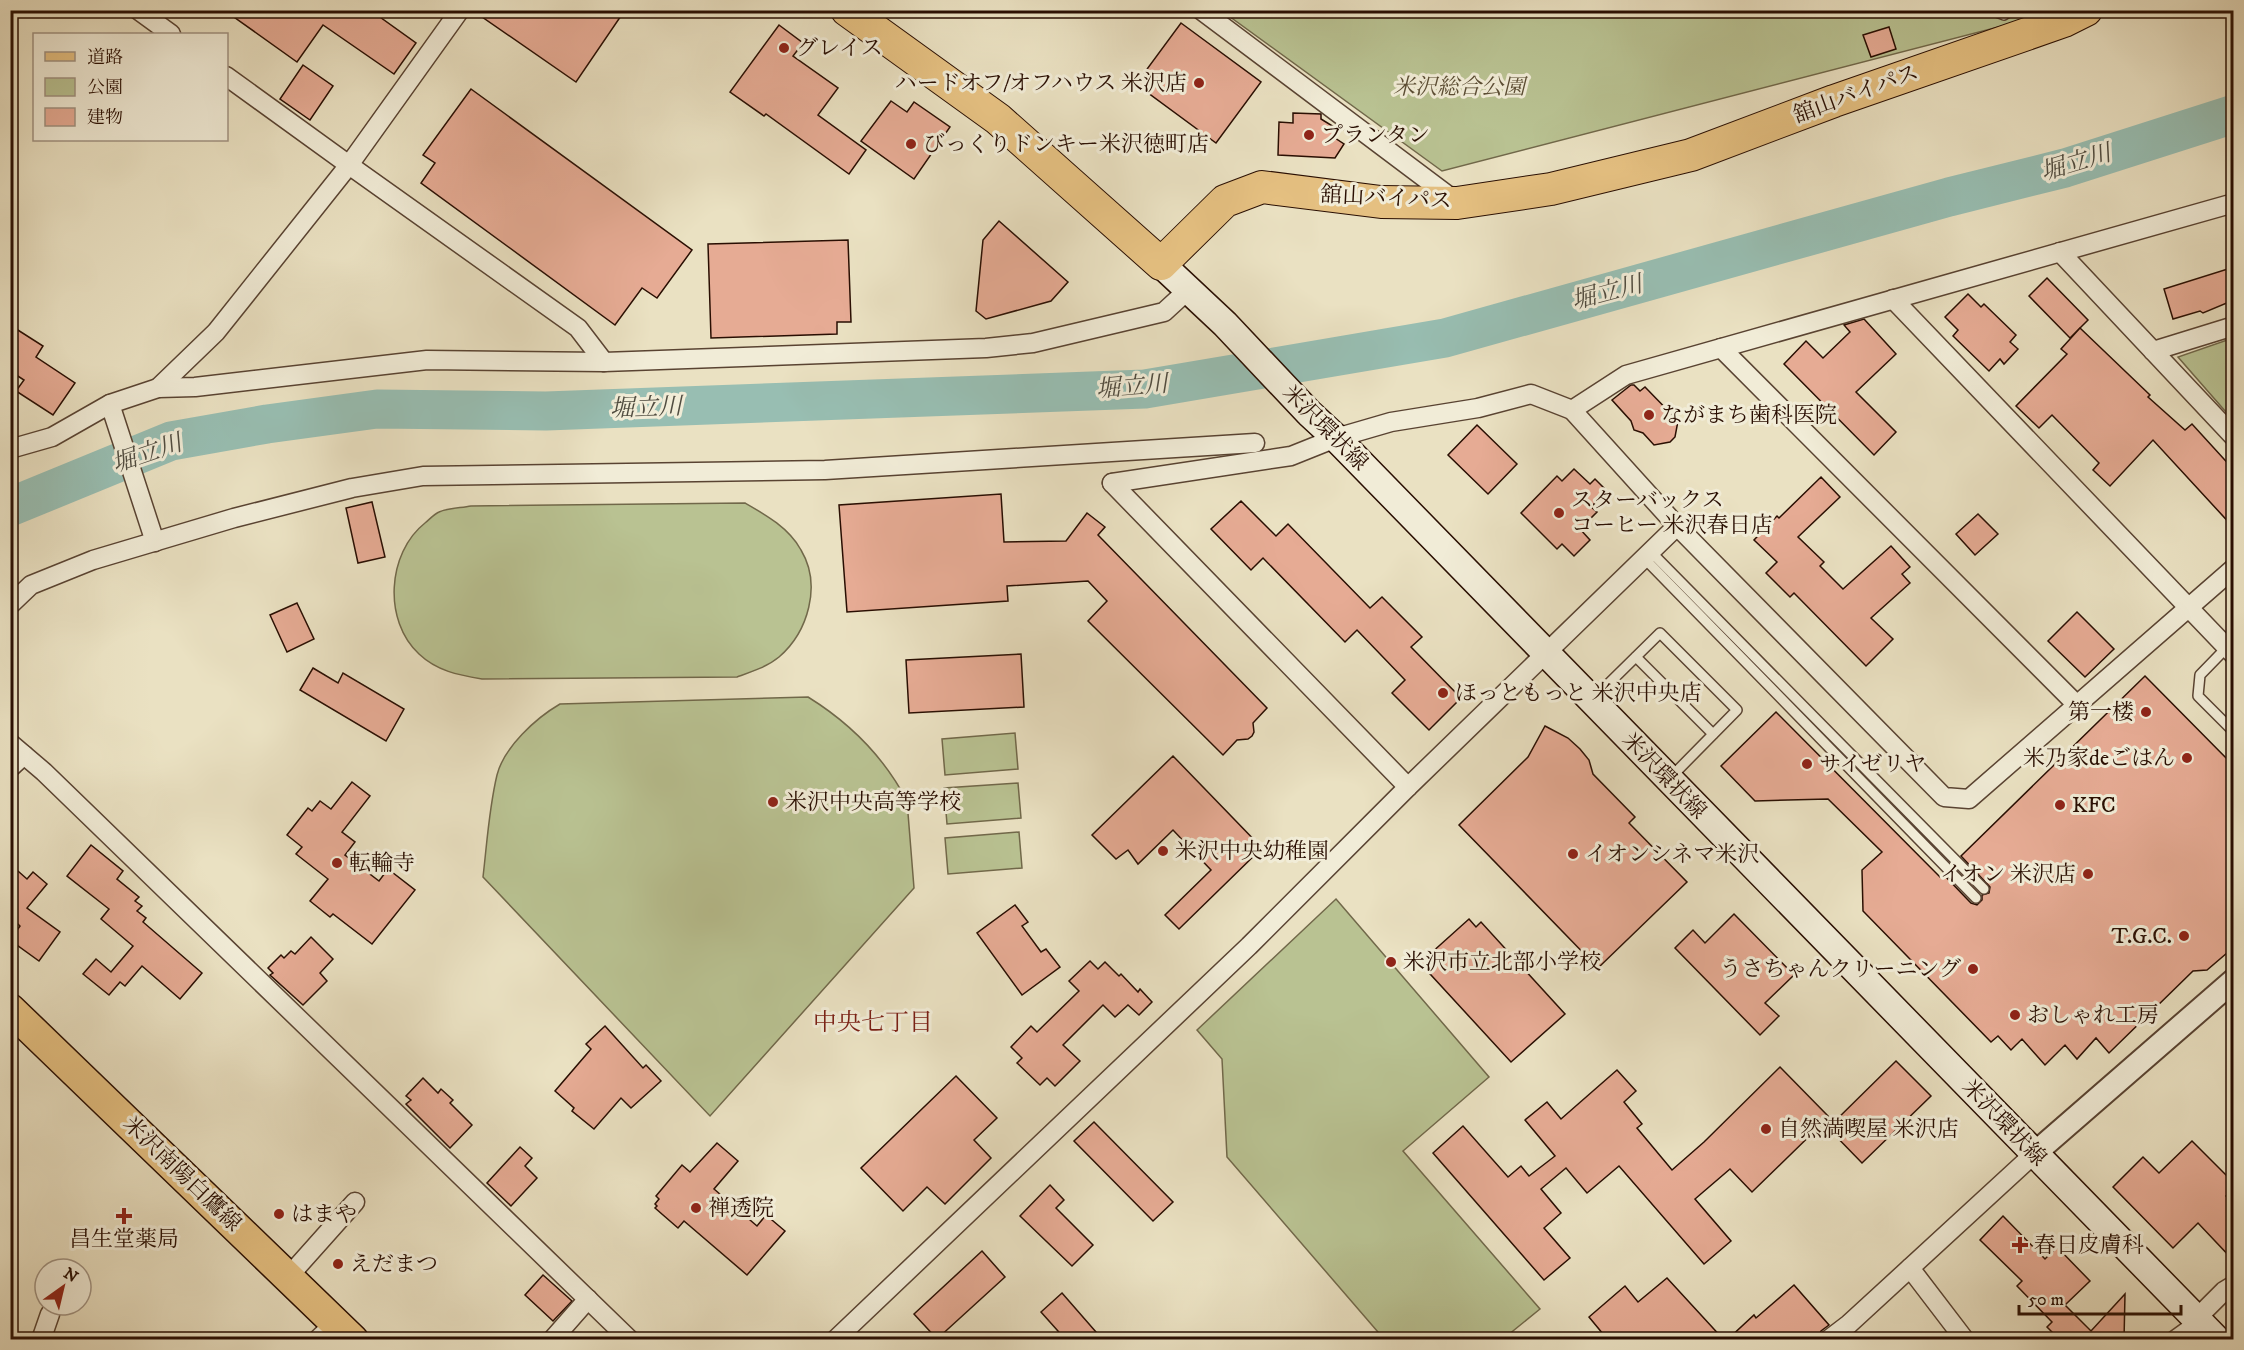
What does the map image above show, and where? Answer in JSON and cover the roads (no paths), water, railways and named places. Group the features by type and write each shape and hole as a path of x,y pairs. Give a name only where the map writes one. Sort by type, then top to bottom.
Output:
{"highway":[{"path":"847,10 998,119 1161,264"},
{"name":"舘山バイパス","path":"1161,264 1225,201 1262,187 1381,202 1457,203 1551,189 1691,155 1834,101 2064,21 2086,10"}],"main road":[{"name":"米沢環状線","path":"1161,264 1225,324 1309,414 1336,438 1591,702 2204,1327"},
{"name":"米沢南陽白鷹線","path":"14,1022 289,1276 335,1334"}],"street":[{"path":"138,10 170,33"},
{"path":"10,449 52,437 158,388 216,332 349,165 460,10"},
{"path":"1201,10 1457,203"},
{"path":"228,77 578,328 604,362"},
{"path":"1572,410 1626,375 2234,203"},
{"path":"2060,252 2234,437"},
{"path":"158,388 195,387 427,360 604,362 986,348 1034,343 1164,312 1188,290"},
{"path":"1893,300 2189,609 2231,648"},
{"path":"2153,351 2234,326"},
{"path":"1721,348 2077,705"},
{"path":"1408,787 1112,483 1291,456 1336,438 1391,422 1478,408 1531,394 1572,410 1677,526 1944,797 1969,799 2234,568"},
{"path":"112,409 155,542"},
{"path":"10,604 31,585 93,560 234,518 352,488 423,476 825,470 1254,443"},
{"path":"835,1340 1249,946 1408,787 1677,526"},
{"path":"10,768 17,749 61,788 630,1340"},
{"path":"1828,1340 1849,1324 2034,1154 2234,980"},
{"path":"289,1276 355,1202"},
{"path":"1910,1268 1965,1340"},
{"path":"2175,1340 2204,1327 2224,1291 2234,1285"},
{"path":"552,1340 588,1299"},
{"path":"41,1340 49,1317"}],"lane":[{"path":"1990,10 2004,15 2012,10"},
{"path":"1648,555 1976,897"},
{"path":"1701,609 1984,889"},
{"path":"1591,702 1660,633 1737,710 1668,780"},
{"path":"2231,648 2200,675 2198,696 2234,732"},
{"path":"1636,657 1713,734"}],"waterway":[{"name":"堀立川","path":"10,507 171,441 267,424 377,409 546,411 1145,389 1445,338 1949,197 2065,168 2234,114"}],"place":[{"name":"グレイス","path":"784,48"},
{"name":"ハードオフ/オフハウス 米沢店","path":"1199,83"},
{"name":"プランタン","path":"1309,135"},
{"name":"びっくりドンキー米沢徳町店","path":"911,144"},
{"name":"ながまち歯科医院","path":"1649,415"},
{"name":"スターバックス コーヒー 米沢春日店","path":"1559,513"},
{"name":"ほっともっと 米沢中央店","path":"1443,693"},
{"name":"第一楼","path":"2146,712"},
{"name":"米乃家deごはん","path":"2187,758"},
{"name":"サイゼリヤ","path":"1807,764"},
{"name":"米沢中央高等学校","path":"773,802"},
{"name":"KFC","path":"2060,805"},
{"name":"米沢中央幼稚園","path":"1163,851"},
{"name":"イオンシネマ米沢","path":"1573,854"},
{"name":"転輪寺","path":"337,863"},
{"name":"イオン 米沢店","path":"2088,874"},
{"name":"T.G.C.","path":"2184,936"},
{"name":"米沢市立北部小学校","path":"1391,962"},
{"name":"うさちゃんクリーニング","path":"1973,969"},
{"name":"おしゃれ工房","path":"2015,1015"},
{"name":"自然満喫屋 米沢店","path":"1766,1129"},
{"name":"禅透院","path":"696,1208"},
{"name":"はまや","path":"279,1214"},
{"name":"昌生堂薬局","path":"124,1216"},
{"name":"春日皮膚科","path":"2020,1245"},
{"name":"えだまつ","path":"338,1264"}],"district":[{"name":"中央七丁目","path":"873,1023"}],"park label":[{"name":"米沢総合公園","path":"1459,87"}]}
